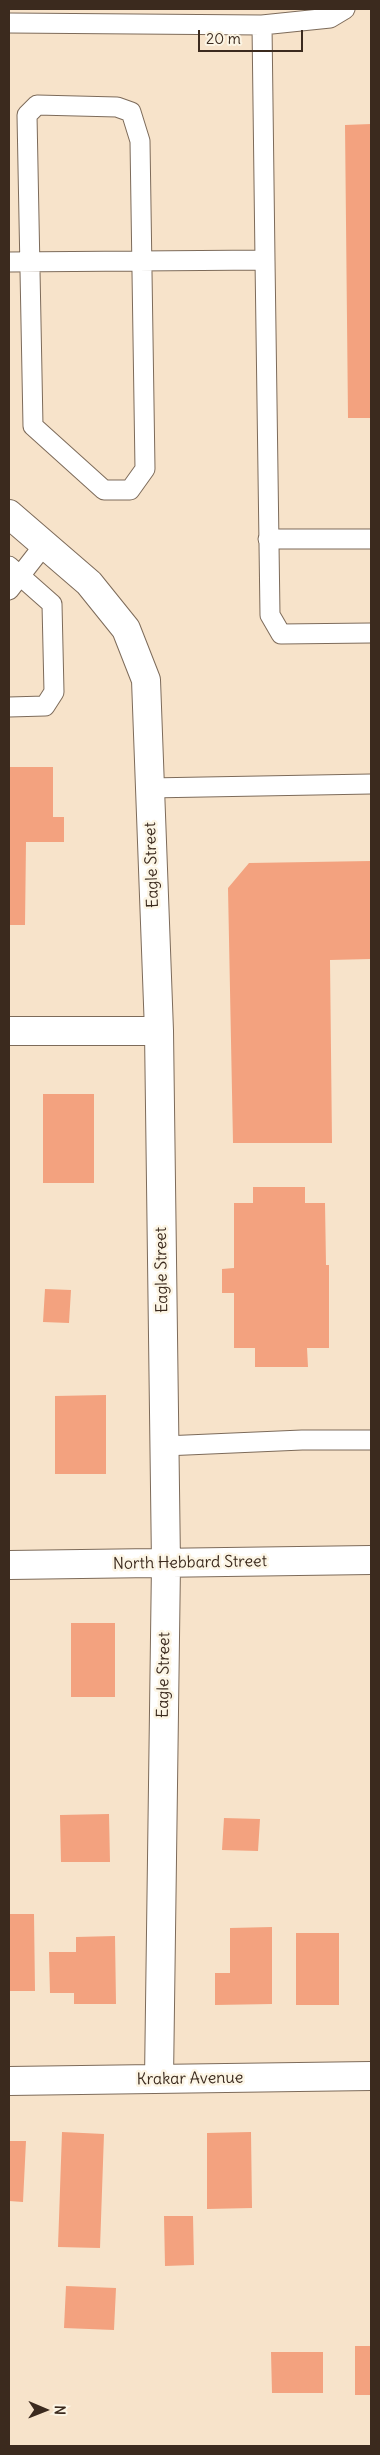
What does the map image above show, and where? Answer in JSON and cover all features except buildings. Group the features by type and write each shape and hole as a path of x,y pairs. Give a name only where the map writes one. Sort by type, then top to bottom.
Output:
{"street":[{"name":"Eagle Street","path":"9,514 89,583 126,628 146,680 159,1031 166,1564 159,2079"},
{"path":"9,1031 159,1031"},
{"name":"North Hebbard Street","path":"9,1565 371,1560"},
{"name":"Krakar Avenue","path":"9,2081 371,2076"}],"lane":[{"path":"9,23 262,25 330,18 345,9"},
{"path":"262,25 270,615 281,634 371,633"},
{"path":"37,105 117,107 131,112 140,141 145,469 130,490 104,490 33,426 30,262 27,115 37,105"},
{"path":"9,262 265,260"},
{"path":"268,539 371,539"},
{"path":"9,707 45,706 54,692 52,604 12,577 44,544"},
{"path":"149,788 371,784"},
{"path":"164,1446 371,1440"}]}
